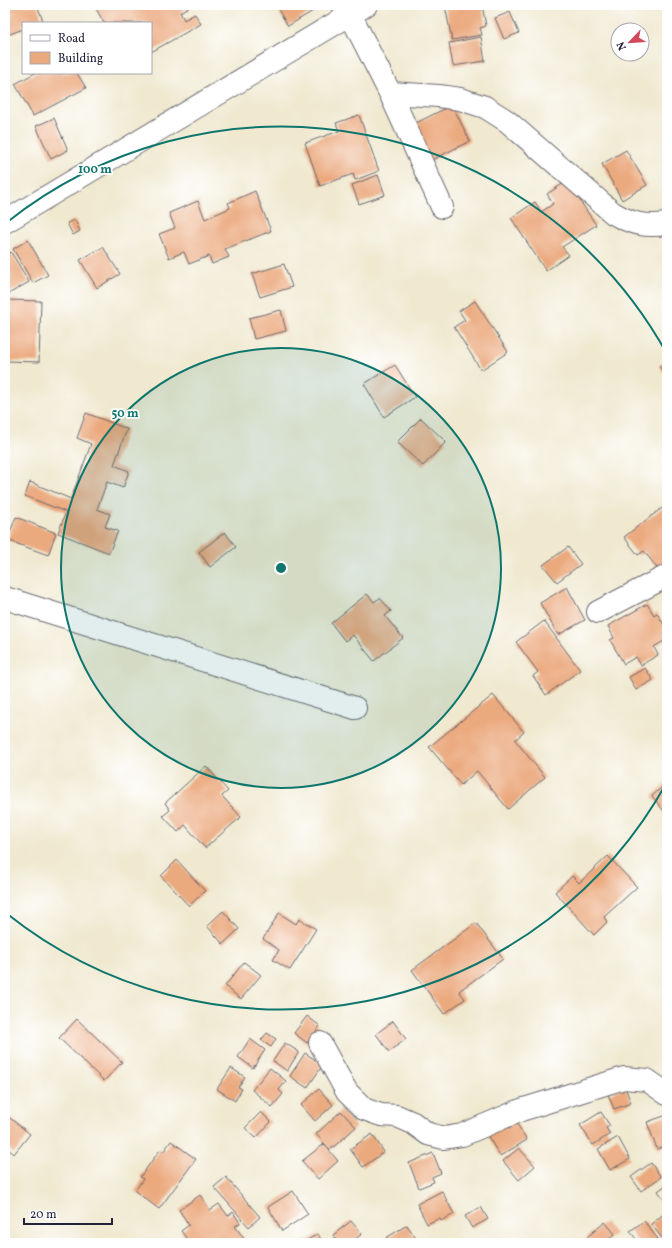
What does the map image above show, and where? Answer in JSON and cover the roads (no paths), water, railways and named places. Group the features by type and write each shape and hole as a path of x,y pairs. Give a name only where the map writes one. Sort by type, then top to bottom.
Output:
{"street":[{"path":"5,222 358,10 390,93 442,207"},
{"path":"390,93 460,99 485,107 507,121 613,213 628,222 646,226 667,224"},
{"path":"598,612 667,576"},
{"path":"5,598 356,708"},
{"path":"320,1043 347,1092 364,1109 381,1115 397,1116 413,1123 428,1134 444,1138 462,1135 522,1110 624,1078 647,1080 667,1094"}]}
